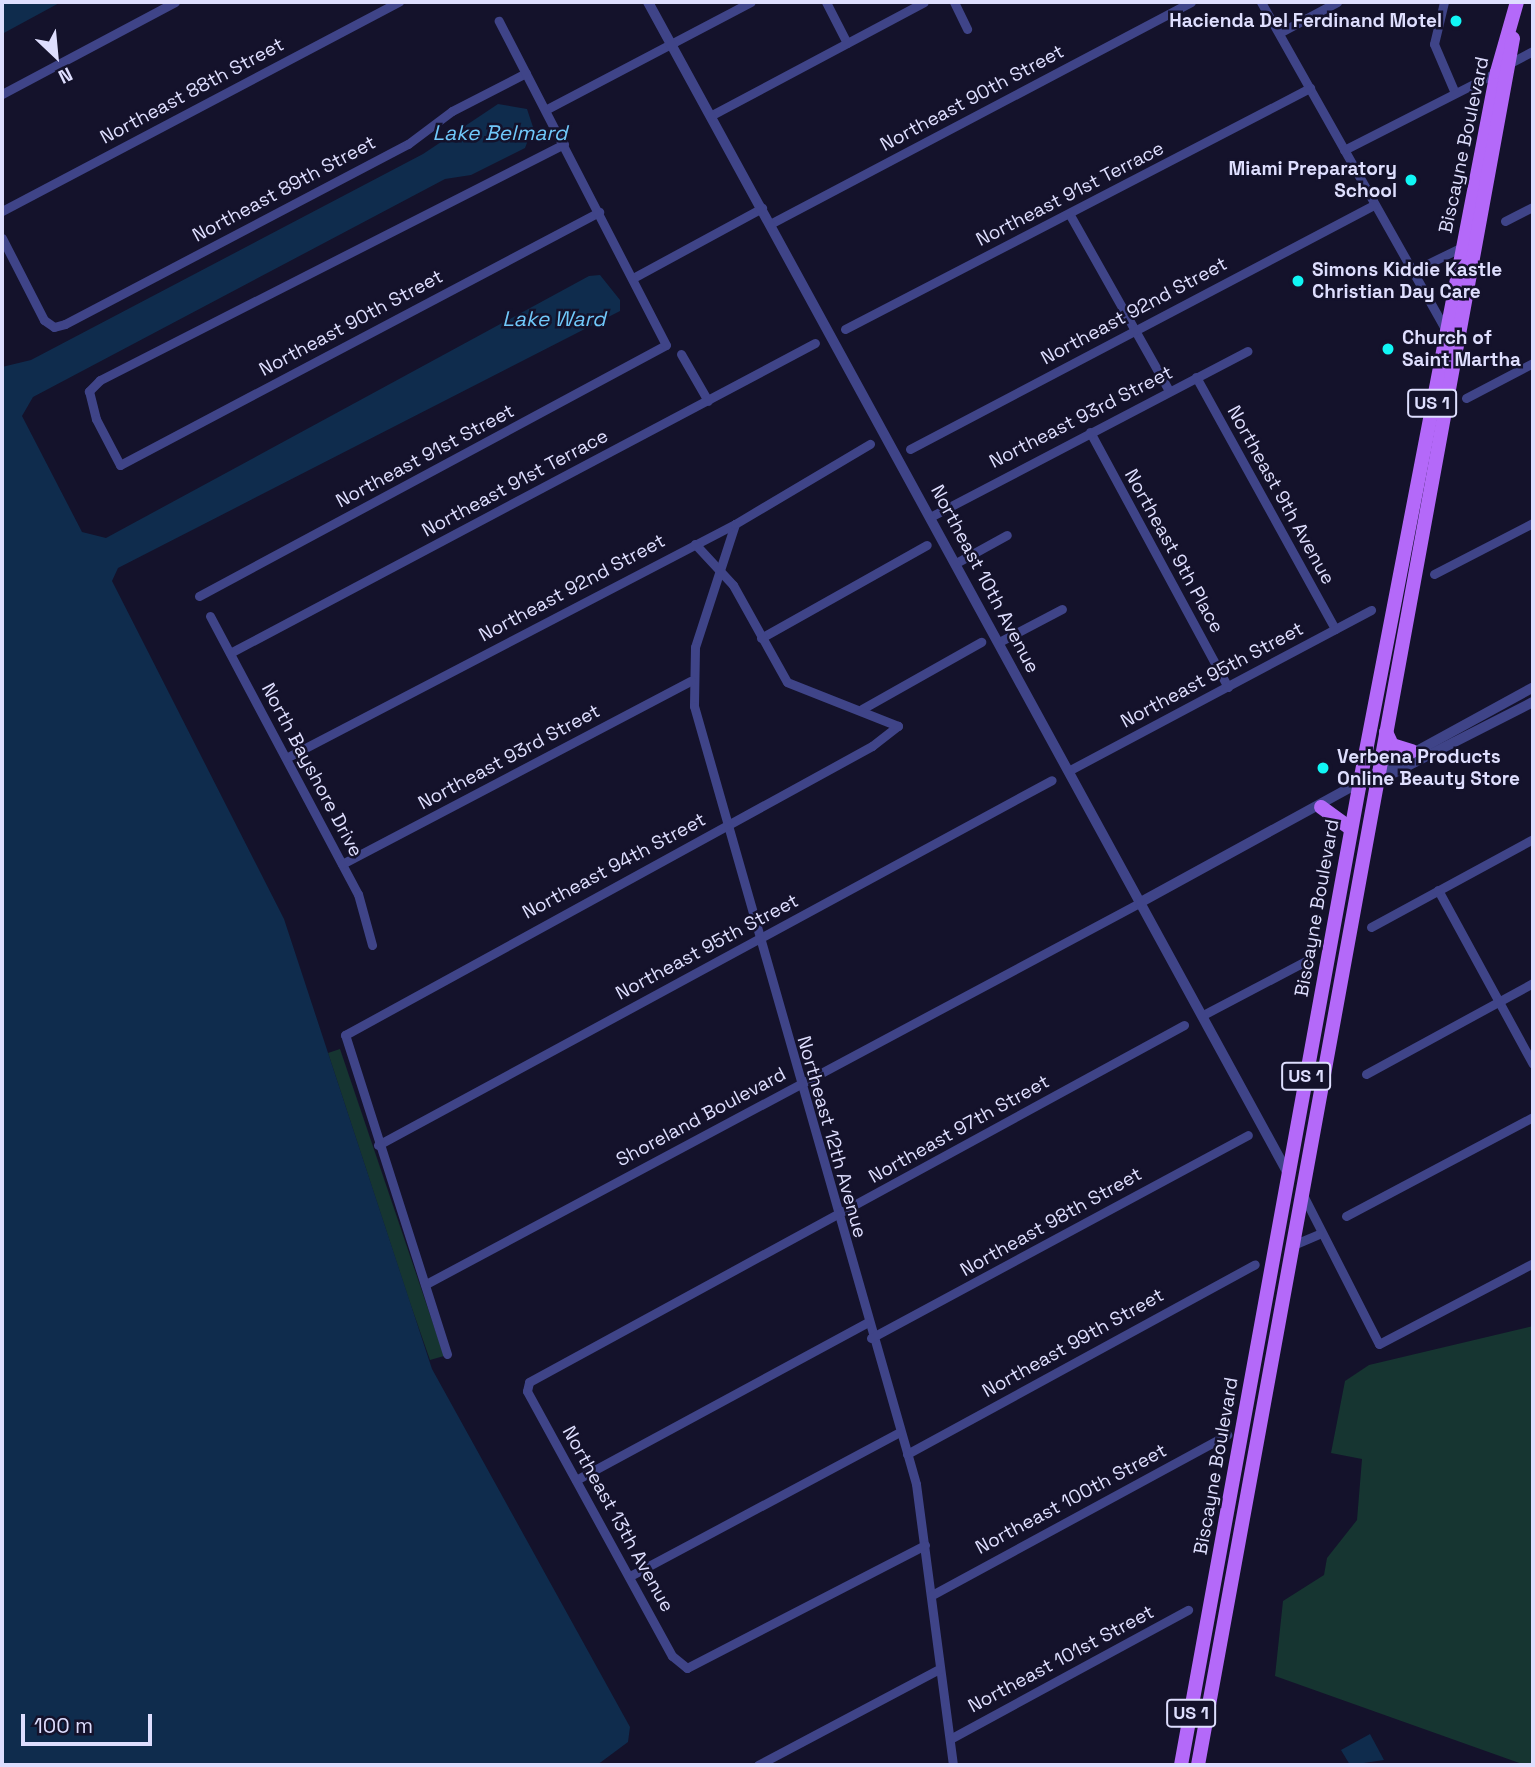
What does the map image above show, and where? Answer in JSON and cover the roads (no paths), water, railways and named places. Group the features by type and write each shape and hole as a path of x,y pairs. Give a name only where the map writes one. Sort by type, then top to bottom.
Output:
{"main road":[{"name":"Biscayne Boulevard","path":"1198,1765 1380,783 1386,732 1512,62 1517,2"},
{"name":"Biscayne Boulevard","path":"1181,1765 1351,830 1446,330 1497,72 1514,20"},
{"path":"1446,330 1458,358"},
{"path":"1418,478 1427,510"},
{"path":"1386,732 1392,745 1412,751"},
{"path":"1321,807 1351,830"},
{"path":"1237,1456 1254,1459"},
{"path":"1200,1661 1213,1679"}],"street":[{"path":"2,94 175,2"},
{"name":"Northeast 88th Street","path":"2,211 399,2"},
{"name":"Northeast 10th Avenue","path":"648,2 932,516 1289,1175"},
{"path":"547,108 751,2"},
{"path":"826,2 848,43"},
{"path":"709,116 925,2"},
{"path":"954,2 967,29"},
{"name":"Northeast 90th Street","path":"771,224 1191,2"},
{"path":"1261,2 1446,330"},
{"path":"1279,33 1337,2"},
{"path":"1444,2 1434,44 1455,93"},
{"path":"499,20 633,278 762,208"},
{"path":"1512,62 1533,51"},
{"path":"1344,150 1497,72"},
{"name":"Northeast 89th Street","path":"2,238 34,303 54,327 408,144 452,111 526,74"},
{"name":"Northeast 91st Terrace","path":"845,329 1070,215 1310,88"},
{"name":"Northeast 90th Street","path":"564,144 481,189 424,211 89,391 89,405 120,465 599,212"},
{"name":"Northeast 92nd Street","path":"910,449 1374,205"},
{"path":"1505,221 1533,207"},
{"path":"1070,215 1169,391"},
{"path":"1411,272 1462,247"},
{"name":"Northeast 91st Street","path":"199,596 666,345 633,278"},
{"name":"Northeast 91st Terrace","path":"230,653 815,343"},
{"name":"Northeast 93rd Street","path":"932,516 1247,351"},
{"path":"681,354 708,401"},
{"path":"1466,398 1533,363"},
{"name":"Northeast 9th Avenue","path":"1196,377 1335,629"},
{"name":"Northeast 9th Place","path":"1090,432 1228,687"},
{"name":"Northeast 92nd Street","path":"286,758 734,524 870,444"},
{"path":"1434,574 1533,523"},
{"name":"Northeast 12th Avenue","path":"734,524 691,681 725,826 866,1323 907,1454 925,1545 953,1765"},
{"path":"956,563 1007,535"},
{"path":"695,544 719,572 787,682 862,709 981,642"},
{"path":"761,638 927,545"},
{"path":"999,642 1062,609"},
{"name":"Northeast 95th Street","path":"1070,770 1371,610"},
{"name":"North Bayshore Drive","path":"210,616 342,864 372,945"},
{"name":"Northeast 93rd Street","path":"342,864 691,681"},
{"path":"1141,902 1359,787 1382,767 1533,687"},
{"path":"1359,787 1380,783 1533,702"},
{"name":"Northeast 94th Street","path":"378,1145 345,1035 725,826 898,726 862,709"},
{"name":"Northeast 95th Street","path":"378,1145 1052,780"},
{"path":"1371,927 1533,839"},
{"path":"1438,890 1533,1064"},
{"name":"Shoreland Boulevard","path":"426,1284 1141,902"},
{"path":"1203,1015 1306,961"},
{"path":"1366,1074 1533,983"},
{"name":"Northeast 97th Street","path":"528,1382 1184,1026"},
{"path":"1346,1216 1533,1117"},
{"name":"Northeast 98th Street","path":"871,1338 1248,1135"},
{"path":"378,1145 447,1354"},
{"path":"1302,1193 1319,1234 1380,1343 1533,1263"},
{"path":"1293,1245 1319,1234"},
{"name":"Northeast 99th Street","path":"907,1454 1255,1264"},
{"path":"576,1480 866,1323"},
{"name":"Northeast 13th Avenue","path":"528,1382 527,1391 673,1656 687,1668 925,1545"},
{"path":"630,1576 900,1432"},
{"name":"Northeast 100th Street","path":"932,1595 1227,1434"},
{"name":"Northeast 101st Street","path":"950,1739 1188,1610"},
{"path":"758,1765 939,1669"}],"water":[{"path":"2,2 61,2 2,34"},
{"path":"498,104 527,109 533,127 525,148 471,175 445,179 33,397 22,416 82,532 106,538 589,276 600,275 620,300 620,311 118,568 112,581 284,919 432,1369 630,1727 628,1742 597,1765 2,1765 2,367 31,360 423,154"},
{"path":"1370,1734 1384,1760 1350,1765 1341,1750"}],"place":[{"name":"Hacienda Del Ferdinand Motel","path":"1456,21"},
{"name":"Miami Preparatory School","path":"1411,180"},
{"name":"Simons Kiddie Kastle Christian Day Care","path":"1298,281"},
{"name":"Church of Saint Martha","path":"1388,349"},
{"name":"Verbena Products Online Beauty Store","path":"1323,768"}],"water label":[{"name":"Lake Belmard","path":"500,133"},
{"name":"Lake Ward","path":"554,319"}]}
